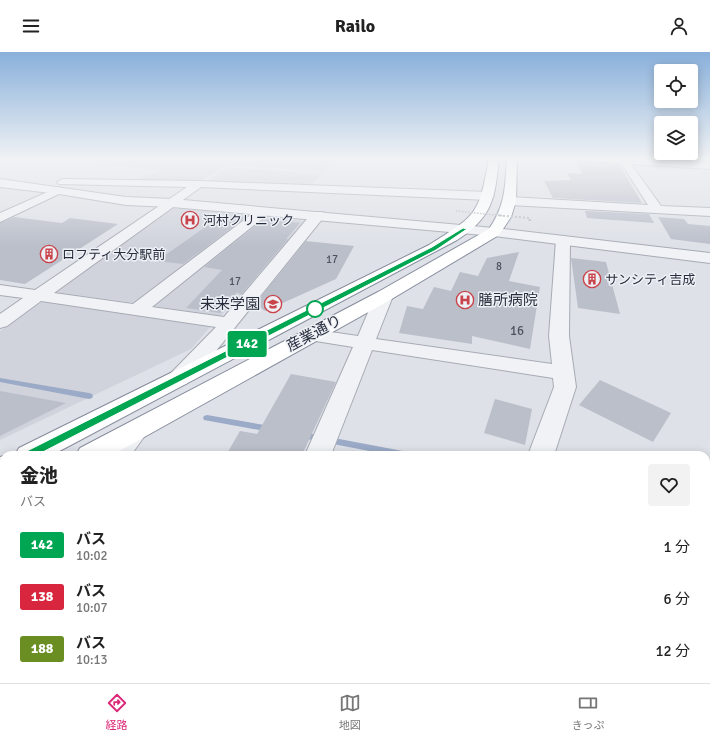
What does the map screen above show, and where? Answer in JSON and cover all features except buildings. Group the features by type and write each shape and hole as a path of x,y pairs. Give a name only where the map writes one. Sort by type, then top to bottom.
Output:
{"highway":[{"name":"産業通り","path":"36,451 434,248 460,220 480,215 488,196 489,187"},
{"path":"494,232 504,217 510,201 511,187"},
{"name":"産業通り","path":"97,451 384,296 494,232"}],"street":[{"path":"0,218 58,187"},
{"path":"67,187 126,201 172,203 318,215 460,220 494,232 710,258"},
{"path":"0,322 194,187"},
{"path":"282,187 488,196"},
{"path":"642,187 657,209"},
{"path":"510,201 710,212"},
{"path":"136,310 264,211"},
{"path":"178,379 209,347 318,215"},
{"path":"542,451 565,387 562,372 559,336 563,240"},
{"path":"0,290 228,323"},
{"path":"320,451 366,343 384,296"},
{"path":"310,335 562,372"},
{"path":"119,451 138,429"}],"path":[{"path":"460,220 529,218 529,220 533,220"}],"shaded area":[{"path":"173,208 255,216 142,304 54,292"},
{"path":"261,217 305,221 221,316 147,305"},
{"path":"42,302 211,326 191,349 0,440 0,331"}],"waterway":[{"path":"0,380 89,396"},
{"path":"207,418 270,429"},
{"path":"302,435 387,451"}],"bus line":[{"name":"142","path":"36,451 434,248 464,229"}],"place":[{"name":"河村クリニック","path":"190,220"},
{"name":"ロフティ大分駅前","path":"49,254"},
{"name":"サンシティ吉成","path":"592,279"},
{"name":"膳所病院","path":"465,300"},
{"name":"未来学園","path":"273,304"}]}
